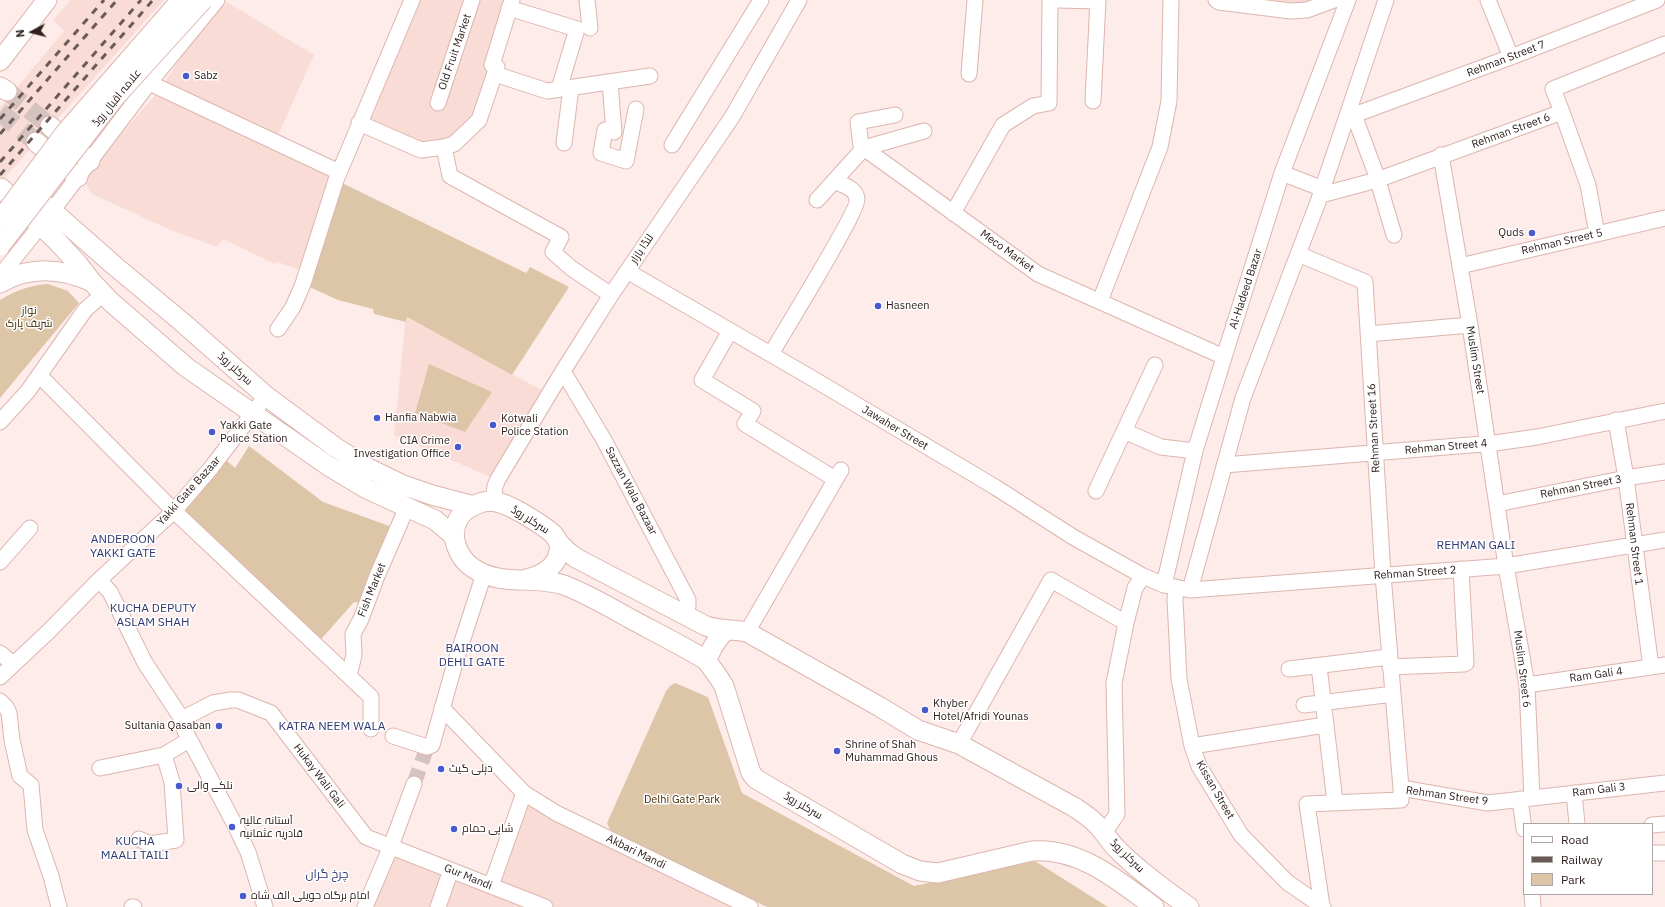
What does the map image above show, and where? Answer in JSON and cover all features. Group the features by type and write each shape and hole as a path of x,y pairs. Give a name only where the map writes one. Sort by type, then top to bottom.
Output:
{"main road":[{"path":"0,61 47,0"},
{"name":"علامہ اقبال روڈ","path":"12,190 65,133 181,0"},
{"name":"علامہ اقبال روڈ","path":"0,246 116,96 203,0"},
{"path":"54,130 90,161"},
{"path":"41,146 78,178"},
{"path":"0,220 12,190"},
{"name":"سرکلر روڈ","path":"12,190 182,322 266,396 335,447 374,472 417,490 474,506"},
{"name":"سرکلر روڈ","path":"47,218 70,255 97,288 186,368 327,466 368,489 435,520 454,536 457,548 463,559 472,567 484,574 502,579 546,582 565,586 597,600 706,660 724,686 751,773 756,779 902,864 920,871 938,873 999,858 1043,850 1076,858 1103,870 1154,907"},
{"path":"0,283 16,276 41,271 67,273 97,288"},
{"path":"454,536 455,527 459,517 466,510 485,502 493,501"},
{"name":"سرکلر روڈ","path":"493,501 507,506 538,523 555,536 558,543 559,550 556,559 550,568 538,576 523,580"},
{"name":"سرکلر روڈ","path":"558,543 576,558 706,626 725,630 741,630 747,632 918,730 959,744 1074,807 1088,816 1116,848 1145,874 1189,907"},
{"path":"706,660 714,644 725,630"},
{"path":"1103,870 1116,848"}],"street":[{"path":"12,190 41,146 54,130 115,66 173,0"},
{"path":"0,276 78,178 149,83 217,0"},
{"path":"278,329 293,307 304,284 339,172 412,0"},
{"name":"Old Fruit Market","path":"438,103 472,0"},
{"path":"587,0 590,28"},
{"path":"672,145 760,0"},
{"name":"لنڈا بازار","path":"493,501 495,486 498,479 562,371 627,271 732,117 799,0"},
{"path":"969,74 975,0"},
{"path":"953,213 1003,125 1034,106 1049,103 1050,0"},
{"path":"1059,0 1098,1 1093,101"},
{"path":"1100,301 1160,147 1169,101 1171,0"},
{"path":"1216,0 1219,2 1256,3 1291,11 1307,10 1334,0"},
{"name":"Al-Hadeed Bazar","path":"1177,587 1195,451 1282,173 1348,0"},
{"path":"1177,587 1224,465 1243,398 1353,110 1386,0"},
{"path":"1488,0 1511,57"},
{"name":"Rehman Street 7","path":"1353,110 1511,57 1657,0"},
{"path":"359,123 421,150 454,144 479,120 497,67 492,65 510,4 577,29 565,89 564,143"},
{"name":"Rehman Street 6","path":"1322,192 1377,180 1562,112 1553,89 1665,44"},
{"path":"115,66 339,172"},
{"path":"495,74 547,91 650,76"},
{"path":"610,82 614,132 605,130 601,153 626,161 636,109"},
{"path":"1353,110 1394,235"},
{"path":"1562,112 1588,185 1598,234"},
{"path":"864,148 861,146 858,122 895,115"},
{"path":"817,200 864,148 924,131"},
{"path":"444,147 450,176 561,237 553,252 571,268 611,295"},
{"name":"Meco Market","path":"864,148 1038,274 1224,357"},
{"name":"Muslim Street","path":"1441,156 1470,326 1506,566"},
{"path":"1282,173 1322,192"},
{"path":"771,354 846,225 858,201 854,190 834,181"},
{"name":"Rehman Street 5","path":"1460,266 1665,218"},
{"name":"Rehman Street 16","path":"1298,254 1365,282 1383,575 1401,788"},
{"name":"Jawaher Street","path":"627,271 771,354 995,487 1073,537 1143,576 1177,587"},
{"path":"0,422 28,391 84,310 97,288"},
{"path":"1368,334 1470,326"},
{"path":"730,331 702,380 753,411 745,424 838,475 747,632"},
{"path":"1096,491 1155,365"},
{"name":"Sazzan Wala Bazaar","path":"562,371 604,440 688,600 685,615"},
{"path":"39,375 174,511 254,584 371,697 371,729"},
{"name":"Yakki Gate Bazaar","path":"0,677 49,631 99,580 174,511 211,468 266,396"},
{"name":"Rehman Street 4","path":"1224,465 1488,444 1537,437 1665,411"},
{"name":"Rehman Street 1","path":"1616,420 1626,478 1634,544 1658,666"},
{"path":"1124,431 1161,447 1195,451"},
{"name":"Rehman Street 3","path":"1497,504 1626,478 1665,472"},
{"name":"Fish Market","path":"349,676 354,655 354,634 362,619 377,576 407,507"},
{"path":"0,562 30,528"},
{"name":"Rehman Street 2","path":"1177,587 1506,566 1665,540"},
{"name":"Muslim Street 6","path":"1506,566 1526,685 1526,798 1524,823"},
{"path":"1289,669 1390,662 1466,663 1461,569"},
{"path":"393,736 427,747 432,745 484,574"},
{"path":"1104,833 1117,814 1114,689 1126,623 1135,588 1143,576"},
{"path":"99,580 110,592 145,663 182,719 189,740 235,824 248,852 265,907"},
{"path":"959,744 1051,580 1126,623"},
{"name":"Kissan Street","path":"1177,587 1175,600 1179,679 1192,746 1199,766 1241,835 1287,882 1323,907"},
{"path":"0,653 13,664"},
{"path":"1319,666 1335,802"},
{"name":"Ram Gali 4","path":"1526,685 1658,666"},
{"path":"1304,705 1392,694"},
{"name":"Hukay Wali Gali","path":"182,719 213,703 231,700 238,700 271,713 363,834 373,841 391,846"},
{"path":"0,701 9,713 12,740 20,776 31,785 35,830 52,876 58,907"},
{"name":"Akbari Mandi","path":"442,708 524,793 556,813 750,907"},
{"path":"1192,746 1325,725"},
{"path":"100,768 164,755 189,740"},
{"path":"139,839 150,844 176,840 172,782 164,755"},
{"name":"Ram Gali 3","path":"1526,798 1665,783"},
{"path":"365,907 391,846 414,784"},
{"name":"Rehman Street 9","path":"1323,907 1307,804 1401,800 1401,788 1488,803 1526,798"},
{"path":"491,886 524,793"},
{"path":"1574,793 1577,823"},
{"path":"1653,825 1665,824"},
{"name":"Gur Mandi","path":"391,846 545,907"},
{"path":"1653,853 1665,853"},
{"path":"438,907 451,870"},
{"path":"1532,895 1533,907"}],"shaded area":[{"path":"71,0 164,0 0,183 0,108 64,31 53,20"},
{"path":"412,0 512,0 468,132 421,150 359,123"},
{"path":"1216,0 1334,0 1311,9"},
{"path":"227,2 314,55 275,142 339,172 307,273 278,262 275,264 223,239 217,247 173,231 92,194 84,181 96,162 160,90 188,45"},
{"name":"Kotwali Police Station","path":"406,317 547,393 495,479 394,435"},
{"path":"524,793 753,907 365,907 391,846 491,885"}],"green space":[{"path":"336,180 526,273 530,267 569,287 512,375 407,317 406,322 374,314 373,309 338,300 303,284"},
{"name":"نواز شریف پارک","path":"48,284 68,291 79,303 0,398 0,300 23,289"},
{"path":"429,364 492,392 465,432 415,413"},
{"path":"249,446 323,502 392,527 364,603 354,602 316,645 181,514 226,460 235,468"},
{"name":"Delhi Gate Park","path":"675,683 708,697 742,793 914,886 1035,861 1108,907 767,907 610,830 607,823 666,691"}],"tunnel":[{"path":"7,91 50,126"},
{"path":"0,112 36,142"},
{"path":"414,784 427,747"}],"railway":[{"path":"0,119 104,0"},
{"path":"0,134 117,0"},
{"path":"0,162 141,0"},
{"path":"0,175 153,0"}],"place":[{"name":"Sabz","path":"186,76"},
{"name":"Quds","path":"1532,233"},
{"name":"Hasneen","path":"878,306"},
{"name":"Hanfia Nabwia","path":"377,418"},
{"name":"Kotwali Police Station","path":"493,425"},
{"name":"Yakki Gate Police Station","path":"212,432"},
{"name":"CIA Crime Investigation Office","path":"458,447"},
{"name":"Khyber Hotel/Afridi Younas","path":"925,710"},
{"name":"Sultania Qasaban","path":"219,726"},
{"name":"Shrine of Shah Muhammad Ghous","path":"837,751"},
{"name":"دہلی گیٹ","path":"441,769"},
{"name":"نلکے والی","path":"179,786"},
{"name":"آستانہ عالیہ قادریہ عثمانیہ","path":"232,827"},
{"name":"شاہی حمام","path":"454,829"},
{"name":"امام برگاہ حویلی الف شاہ","path":"243,896"}],"district":[{"name":"REHMAN GALI","path":"1476,546"},
{"name":"ANDEROON YAKKI GATE","path":"123,547"},
{"name":"KUCHA DEPUTY ASLAM SHAH","path":"153,616"},
{"name":"BAIROON DEHLI GATE","path":"472,656"},
{"name":"KATRA NEEM WALA","path":"332,727"},
{"name":"KUCHA MAALI TAILI","path":"135,849"},
{"name":"چرخ گراں","path":"327,875"}]}
